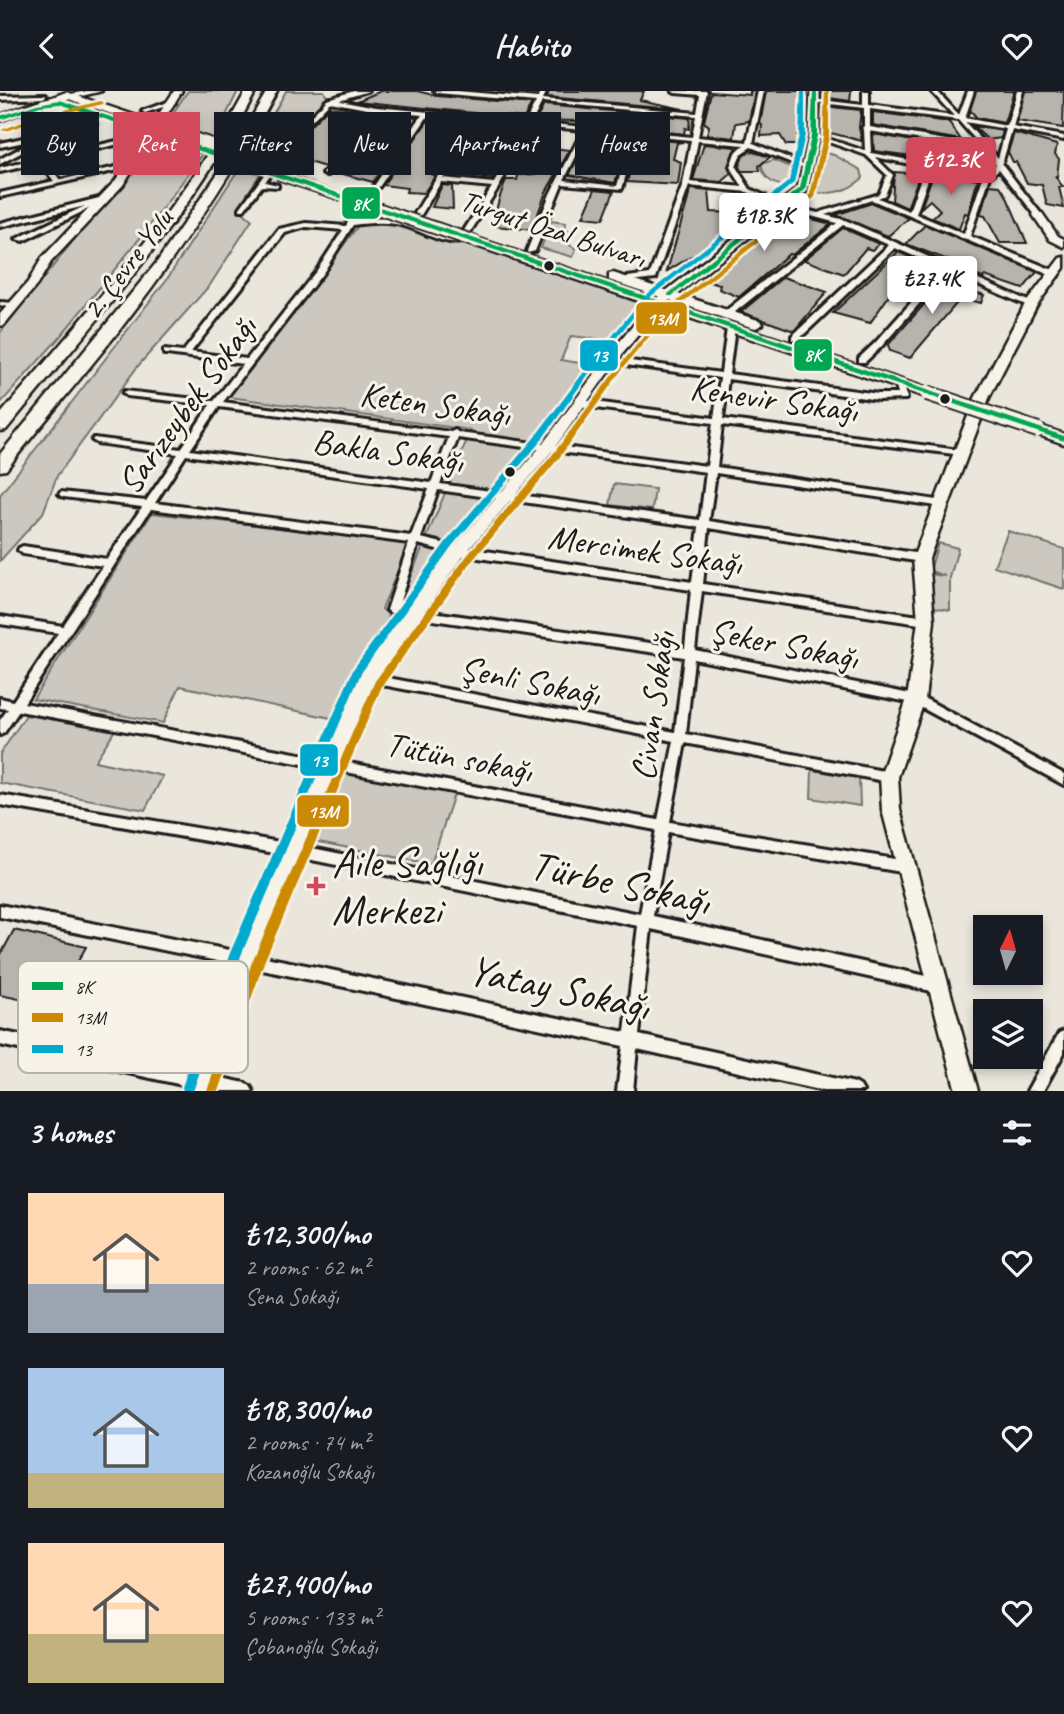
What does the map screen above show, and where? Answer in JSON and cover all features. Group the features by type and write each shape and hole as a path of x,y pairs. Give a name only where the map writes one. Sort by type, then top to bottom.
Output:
{"highway":[{"name":"2. Çevre Yolu","path":"0,426 153,242 226,138 251,91"},
{"name":"2. Çevre Yolu","path":"2,462 86,362 175,247 230,165 272,91"}],"main road":[{"name":"Turgut Özal Bulvarı","path":"57,96 113,112"},
{"name":"Turgut Özal Bulvarı","path":"200,144 284,178 360,198 729,321 900,385 931,389"},
{"name":"Turgut Özal Bulvarı","path":"481,239 531,251 623,280 663,299"},
{"name":"Turgut Özal Bulvarı","path":"729,321 795,338 862,360 931,389 1040,425 1064,439"},
{"name":"Turgut Özal Bulvarı","path":"1040,425 1064,427"}],"street":[{"path":"0,98 98,91"},
{"path":"165,112 178,91"},
{"path":"321,91 329,100 376,109 425,113"},
{"path":"242,209 296,134 329,100 365,91"},
{"path":"437,91 700,115"},
{"path":"535,112 544,91"},
{"path":"623,280 653,276 686,184 704,92 675,91"},
{"path":"748,190 733,167 738,153 750,144 761,91"},
{"path":"818,215 882,195 890,175 868,153 865,128 866,91"},
{"path":"934,91 961,119 1038,215 1061,239"},
{"path":"961,119 971,91"},
{"path":"967,236 987,176 999,165 1007,129 1020,91"},
{"path":"0,118 57,96"},
{"path":"50,112 57,96"},
{"path":"246,961 367,678 459,551 547,448 611,359 663,299 803,189 814,136 814,96 1064,138"},
{"path":"152,112 173,102"},
{"path":"411,135 425,116"},
{"path":"865,128 986,149"},
{"path":"670,136 750,144 778,155 808,162"},
{"path":"814,136 868,153 987,176"},
{"path":"0,145 21,141"},
{"path":"0,162 21,151"},
{"path":"531,251 559,182 575,152"},
{"path":"0,170 21,165"},
{"path":"912,214 929,166"},
{"path":"0,195 113,169"},
{"path":"53,175 58,182"},
{"path":"0,322 46,260 107,198 124,175"},
{"path":"377,186 384,175"},
{"path":"411,226 443,175"},
{"path":"185,355 282,231 306,225 347,228 351,223 369,221 411,226 456,241 461,240 502,175"},
{"path":"559,182 620,188 623,175"},
{"path":"261,184 284,178"},
{"path":"440,180 497,185"},
{"path":"686,184 748,190 783,207 842,222 945,269 1031,304"},
{"path":"0,225 107,198"},
{"path":"20,239 107,198"},
{"path":"874,199 1055,274"},
{"path":"729,321 842,222"},
{"name":"Sarızeybek Sokağı","path":"0,730 216,403 320,271 347,228"},
{"path":"795,338 894,245"},
{"path":"967,1091 936,985 891,810 889,777 916,699 926,621 921,558 941,524 943,505 982,398 1031,304 1064,260"},
{"path":"862,360 945,269"},
{"path":"0,305 15,305"},
{"name":"Civan Sokağı","path":"625,1091 645,921 680,738 729,321"},
{"path":"167,352 249,362"},
{"path":"611,359 879,397 903,397 900,385"},
{"name":"Keten Sokağı","path":"127,393 455,433 547,448 826,484 943,505"},
{"name":"Kenevir Sokağı","path":"580,403 718,419 960,453"},
{"path":"415,540 455,433"},
{"name":"Bakla Sokağı","path":"97,440 435,485 921,558"},
{"name":"Mercimek Sokağı","path":"64,494 415,540 459,551 926,621"},
{"name":"Şeker Sokağı","path":"415,540 392,610 688,653 916,699 1064,780"},
{"path":"23,550 109,563"},
{"path":"0,620 64,630"},
{"name":"Şenli Sokağı","path":"367,678 889,777"},
{"name":"Tütün sokağı","path":"0,703 663,826 907,867"},
{"name":"Türbe Sokağı","path":"0,800 292,850 645,921 936,985"},
{"name":"Yatay Sokağı","path":"0,911 247,958 632,1038 855,1091"},
{"path":"0,1038 18,1042"},
{"path":"1035,1091 1064,1038"},
{"path":"147,1073 201,1086 244,1091"}],"shaded area":[{"path":"188,91 238,91 228,112 214,112 214,140 200,135 200,112 174,112"},
{"path":"286,91 324,91 328,99 314,114 274,112"},
{"path":"822,152 834,155 861,170 863,178 841,191 816,193"},
{"path":"774,160 791,167 795,183 792,187 776,184 765,175 761,164"},
{"path":"124,175 187,175 59,338 0,404 0,333"},
{"path":"235,175 259,175 238,208 252,220 210,285 138,366 57,476 43,513 0,561 0,495 167,279"},
{"path":"551,221 566,223 564,230 571,232 568,244 576,249 573,257 541,248"},
{"path":"361,222 390,223 532,262 638,303 608,340 571,336 561,360 591,365 405,598 402,597 471,430 229,397"},
{"path":"614,484 655,489 652,510 610,505"},
{"path":"152,513 409,543 382,609 389,616 331,718 180,686 163,723 33,699"},
{"path":"1008,531 1064,549 1064,589 994,566"},
{"path":"938,543 958,548 950,578 950,610 928,606 929,574 945,576 930,571"},
{"path":"26,715 115,730 95,761 163,776 145,810 0,783 0,754"},
{"path":"335,769 454,794 431,864 308,840"},
{"path":"812,770 859,778 860,806 811,798"}],"building":[{"path":"381,91 417,91 437,96 532,104 527,112 465,112 357,101"},
{"path":"549,91 644,91 640,100 683,109 547,97"},
{"path":"750,91 755,91 749,121 736,123 734,138 707,135 709,126 704,122 711,92 750,95"},
{"path":"766,91 808,91 800,114 801,135 797,135 798,145 786,145 780,135 761,136 760,124"},
{"path":"822,91 851,91 850,101 822,97"},
{"path":"976,91 1014,91 1004,123 977,118 970,110"},
{"path":"1025,91 1064,91 1063,128 1017,121"},
{"path":"544,105 623,112 575,112 575,121 561,121 561,112 540,112"},
{"path":"822,106 861,110 859,128 862,141 831,133 831,137 822,134"},
{"path":"329,107 367,112 328,112 328,163 325,167 314,164 314,122"},
{"path":"873,112 949,122 961,140 873,125"},
{"path":"670,116 690,118 689,129 685,128 684,134 670,132"},
{"path":"425,125 425,175 435,176 424,193 406,192 407,188 383,185 390,175 411,175 411,145"},
{"path":"973,126 1003,131 1001,138 988,140"},
{"path":"1014,133 1057,145 1055,154 1059,159 1057,177 1055,176 1063,187 1059,187 1064,208 1047,205 1042,185 1027,183 1016,162 1013,162 1008,152"},
{"path":"873,134 966,150 975,169 934,162 934,159 874,151"},
{"path":"670,141 683,142 677,143 673,159 681,162 678,185 627,182 629,175 670,175"},
{"path":"704,144 736,147 728,166 731,174 722,182 693,180"},
{"path":"561,149 570,150 561,166"},
{"path":"750,151 770,157 759,166 760,171 741,171 739,167 743,156"},
{"path":"575,164 575,175 617,175 615,183 569,175"},
{"path":"934,171 978,179 968,214 965,213 959,229 932,218 940,210 930,200 921,208"},
{"path":"894,172 920,174 907,208 892,201"},
{"path":"347,175 378,175 373,182"},
{"path":"457,175 495,175 493,179"},
{"path":"518,175 556,175 546,192 532,230 495,226 500,212 496,211 506,180 517,180"},
{"path":"442,185 452,186 453,209 432,207"},
{"path":"990,185 1000,186 1006,195 1027,243 1000,243 985,216 980,215"},
{"path":"595,189 614,191 603,219 583,217"},
{"path":"691,189 709,191 711,212 738,213 737,223 724,222 727,235 667,271"},
{"path":"872,203 909,218 888,236 835,215"},
{"path":"785,212 831,224 792,255 789,254 739,297 719,289 720,285 700,279"},
{"path":"925,225 1037,272 1023,289 985,276 982,278 958,267 961,265 906,244"},
{"path":"843,228 879,244 872,250 866,248 844,274 804,260"},
{"path":"898,252 922,262 897,284 870,323 833,313"},
{"path":"950,275 972,284 965,289 984,295 981,303 961,298 910,358 890,351 888,345"},
{"path":"783,277 827,292 794,331 741,312"},
{"path":"14,930 86,947 78,961 18,961 18,999 0,995 0,956"}],"transit line":[{"name":"13","path":"233,961 357,671 449,544 537,440 601,353 648,296 792,182 802,135 803,91"},
{"name":"8K","path":"670,295 803,189 814,136 815,91"},
{"name":"13M","path":"248,991 378,684 469,559 556,456 621,367 666,313 813,196 826,137 827,91"},
{"name":"8K","path":"60,102 1064,439"},
{"name":"8K","path":"0,118 39,105 60,102"},
{"name":"13M","path":"4,130 42,117 101,103"},
{"name":"13","path":"188,1087 193,1073"},
{"name":"13M","path":"213,1091 219,1073"}],"place":[{"name":"Aile Sağlığı Merkezi","path":"316,886"}]}
